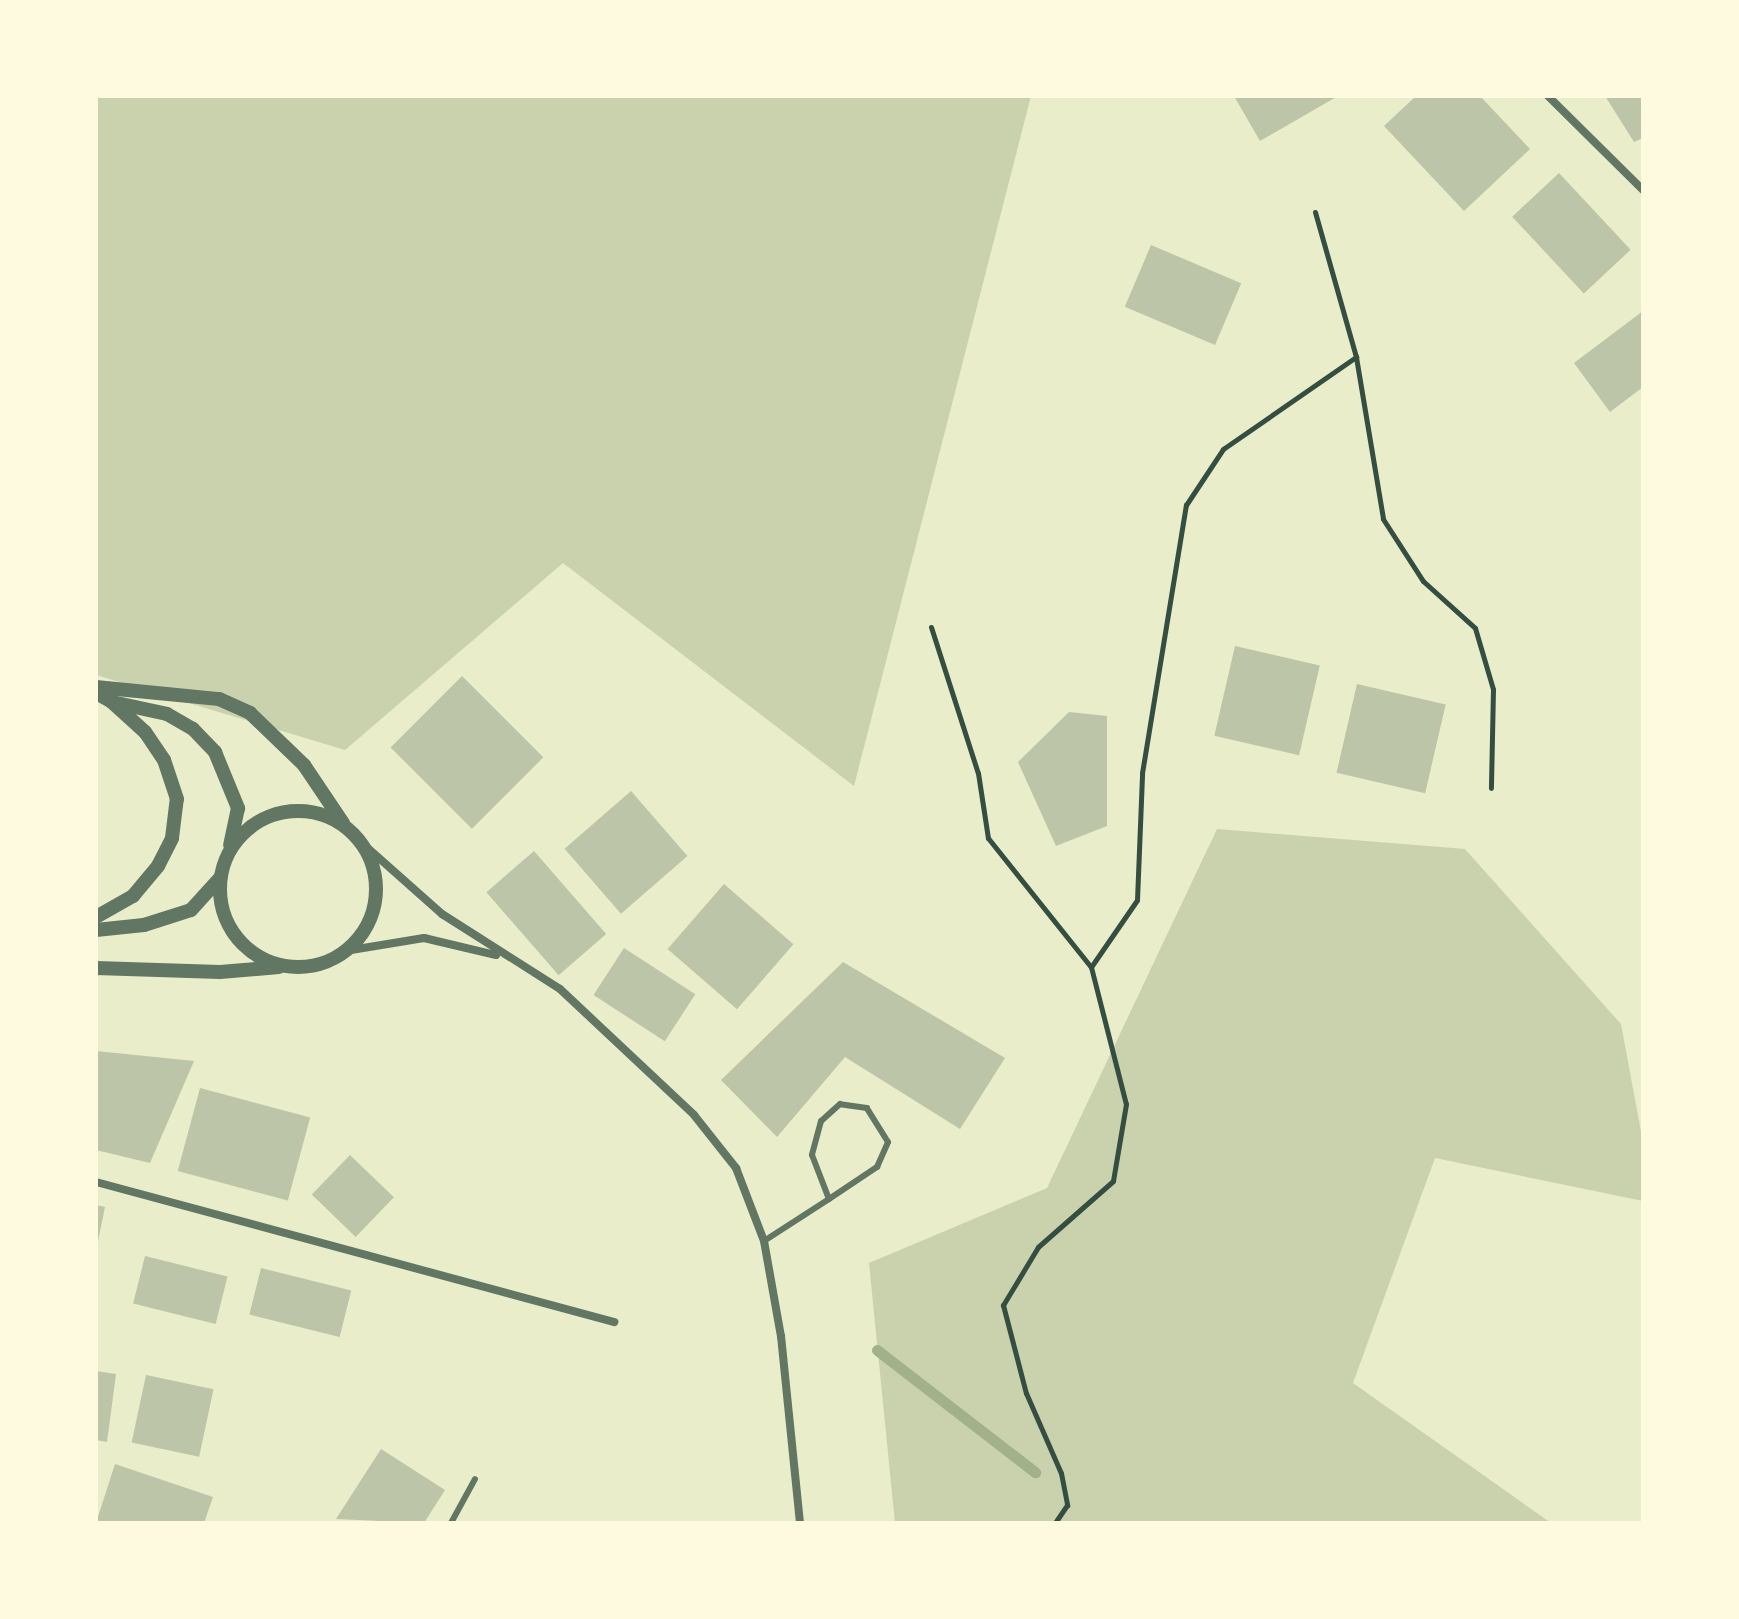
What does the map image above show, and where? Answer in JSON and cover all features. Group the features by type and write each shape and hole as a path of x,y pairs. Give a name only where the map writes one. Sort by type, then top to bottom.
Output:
{"street":[{"path":"1548,96 1643,190"},
{"path":"96,687 219,699 250,713 304,765 343,823 362,843 442,914 560,989 694,1115 736,1168 764,1241 781,1336 800,1523"},
{"path":"96,693 112,702 145,732 164,760 177,799 172,838 158,866 133,896 96,917"},
{"path":"112,702 167,714 193,729 215,752 238,808 220,878 223,915 236,938 257,957 282,967"},
{"path":"228,852 245,830 268,815 318,812 343,823"},
{"path":"345,951 372,917 377,890 373,863 362,843"},
{"path":"96,930 144,925 191,910 220,878"},
{"path":"96,968 220,972 310,967 345,951 424,938 508,958"},
{"path":"96,1182 614,1322"}],"lane":[{"path":"764,1241 829,1199 877,1167 888,1142 867,1108 840,1104 821,1121 812,1155 829,1199"},
{"path":"451,1523 475,1479"}],"path":[{"path":"1315,212 1356,357 1383,519 1423,581 1475,628 1493,689 1491,788"},
{"path":"1091,967 1137,900 1142,773 1186,505 1223,449 1356,357"},
{"path":"931,627 978,773 988,838 1091,967 1126,1104 1113,1181 1038,1247 1003,1305 1026,1393 1061,1473 1067,1505 1055,1523"}],"green space":[{"path":"96,96 1031,96 854,786 563,563 345,750 96,675"},
{"path":"1217,829 1465,849 1621,1024 1643,1142 1643,1201 1435,1158 1353,1383 1551,1523 895,1523 869,1263 1047,1188"}],"building":[{"path":"1234,96 1338,96 1260,141"},
{"path":"1416,96 1480,96 1530,149 1464,211 1384,126"},
{"path":"1605,96 1643,96 1643,138 1634,142"},
{"path":"1559,173 1631,250 1584,293 1512,217"},
{"path":"1151,245 1241,283 1215,345 1125,307"},
{"path":"1643,311 1643,387 1610,412 1574,363"},
{"path":"1235,646 1320,666 1299,755 1214,736"},
{"path":"462,676 543,757 472,829 391,747"},
{"path":"1357,684 1446,704 1425,793 1337,773"},
{"path":"1069,712 1107,716 1107,826 1056,846 1018,762"},
{"path":"631,791 687,856 621,914 565,849"},
{"path":"534,851 606,934 559,975 486,892"},
{"path":"724,884 793,944 737,1009 668,949"},
{"path":"624,948 695,994 665,1041 594,995"},
{"path":"843,962 1005,1058 960,1129 845,1057 777,1137 721,1080"},
{"path":"96,1051 194,1061 150,1163 96,1150"},
{"path":"200,1088 310,1118 288,1201 178,1171"},
{"path":"350,1155 394,1197 356,1237 312,1195"},
{"path":"96,1205 105,1207 97,1246 96,1246"},
{"path":"145,1256 227,1277 216,1324 133,1304"},
{"path":"261,1268 351,1290 340,1337 249,1315"},
{"path":"96,1371 116,1374 107,1442 96,1440"},
{"path":"146,1375 213,1389 199,1457 132,1442"},
{"path":"381,1449 445,1490 424,1523 336,1519"},
{"path":"115,1464 213,1497 204,1523 96,1523"}],"waterway":[{"path":"877,1350 1035,1472"}]}
